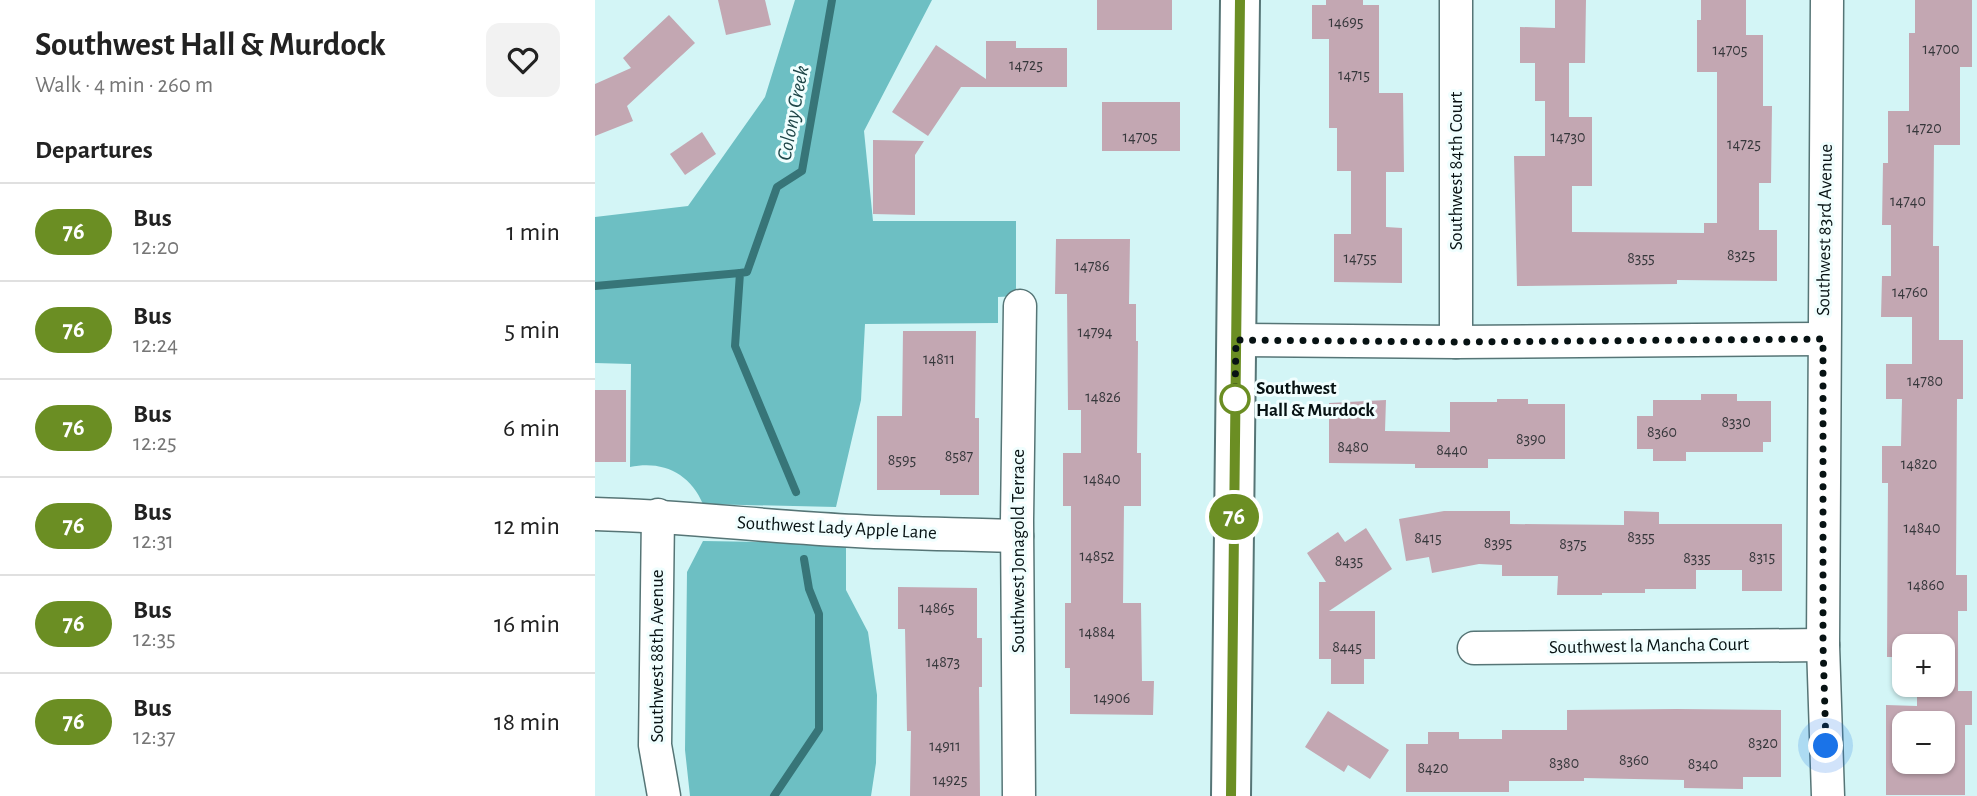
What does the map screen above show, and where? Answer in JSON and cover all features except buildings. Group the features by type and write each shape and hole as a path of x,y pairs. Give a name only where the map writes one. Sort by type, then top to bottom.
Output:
{"main road":[{"path":"1231,796 1240,0"}],"street":[{"name":"Southwest 84th Court","path":"1456,0 1456,342"},
{"name":"Southwest 83rd Avenue","path":"1827,0 1823,645 1828,796"},
{"name":"Southwest Jonagold Terrace","path":"1019,796 1017,536 1020,306"},
{"path":"1236,340 1456,342 1823,339"},
{"name":"Southwest Lady Apple Lane","path":"595,514 658,515 858,532 1017,536"},
{"name":"Southwest 88th Avenue","path":"658,515 655,745 664,796"},
{"name":"Southwest la Mancha Court","path":"1474,648 1823,645"}],"shaded area":[{"path":"795,0 932,0 864,131 873,221 1016,221 1016,296 998,297 998,323 865,324 861,400 836,507 703,504 691,484 674,471 653,465 630,467 631,364 595,363 595,217 688,206 765,97"},
{"path":"703,541 818,543 846,547 846,590 868,632 877,695 876,763 871,796 690,796 685,750 687,572"}],"waterway":[{"name":"Colony Creek","path":"796,492 735,346 740,273 747,272 777,187 802,171 832,0"},
{"path":"595,286 740,273"},
{"name":"Colony Creek","path":"774,796 819,729 819,614 809,589 804,559"}],"bus line":[{"name":"76","path":"1231,796 1240,0"}],"place":[{"name":"Southwest Hall & Murdock","path":"1235,399"}],"route":[{"path":"1235,399 1236,340 1456,342 1823,339 1823,645 1826,746"}]}
